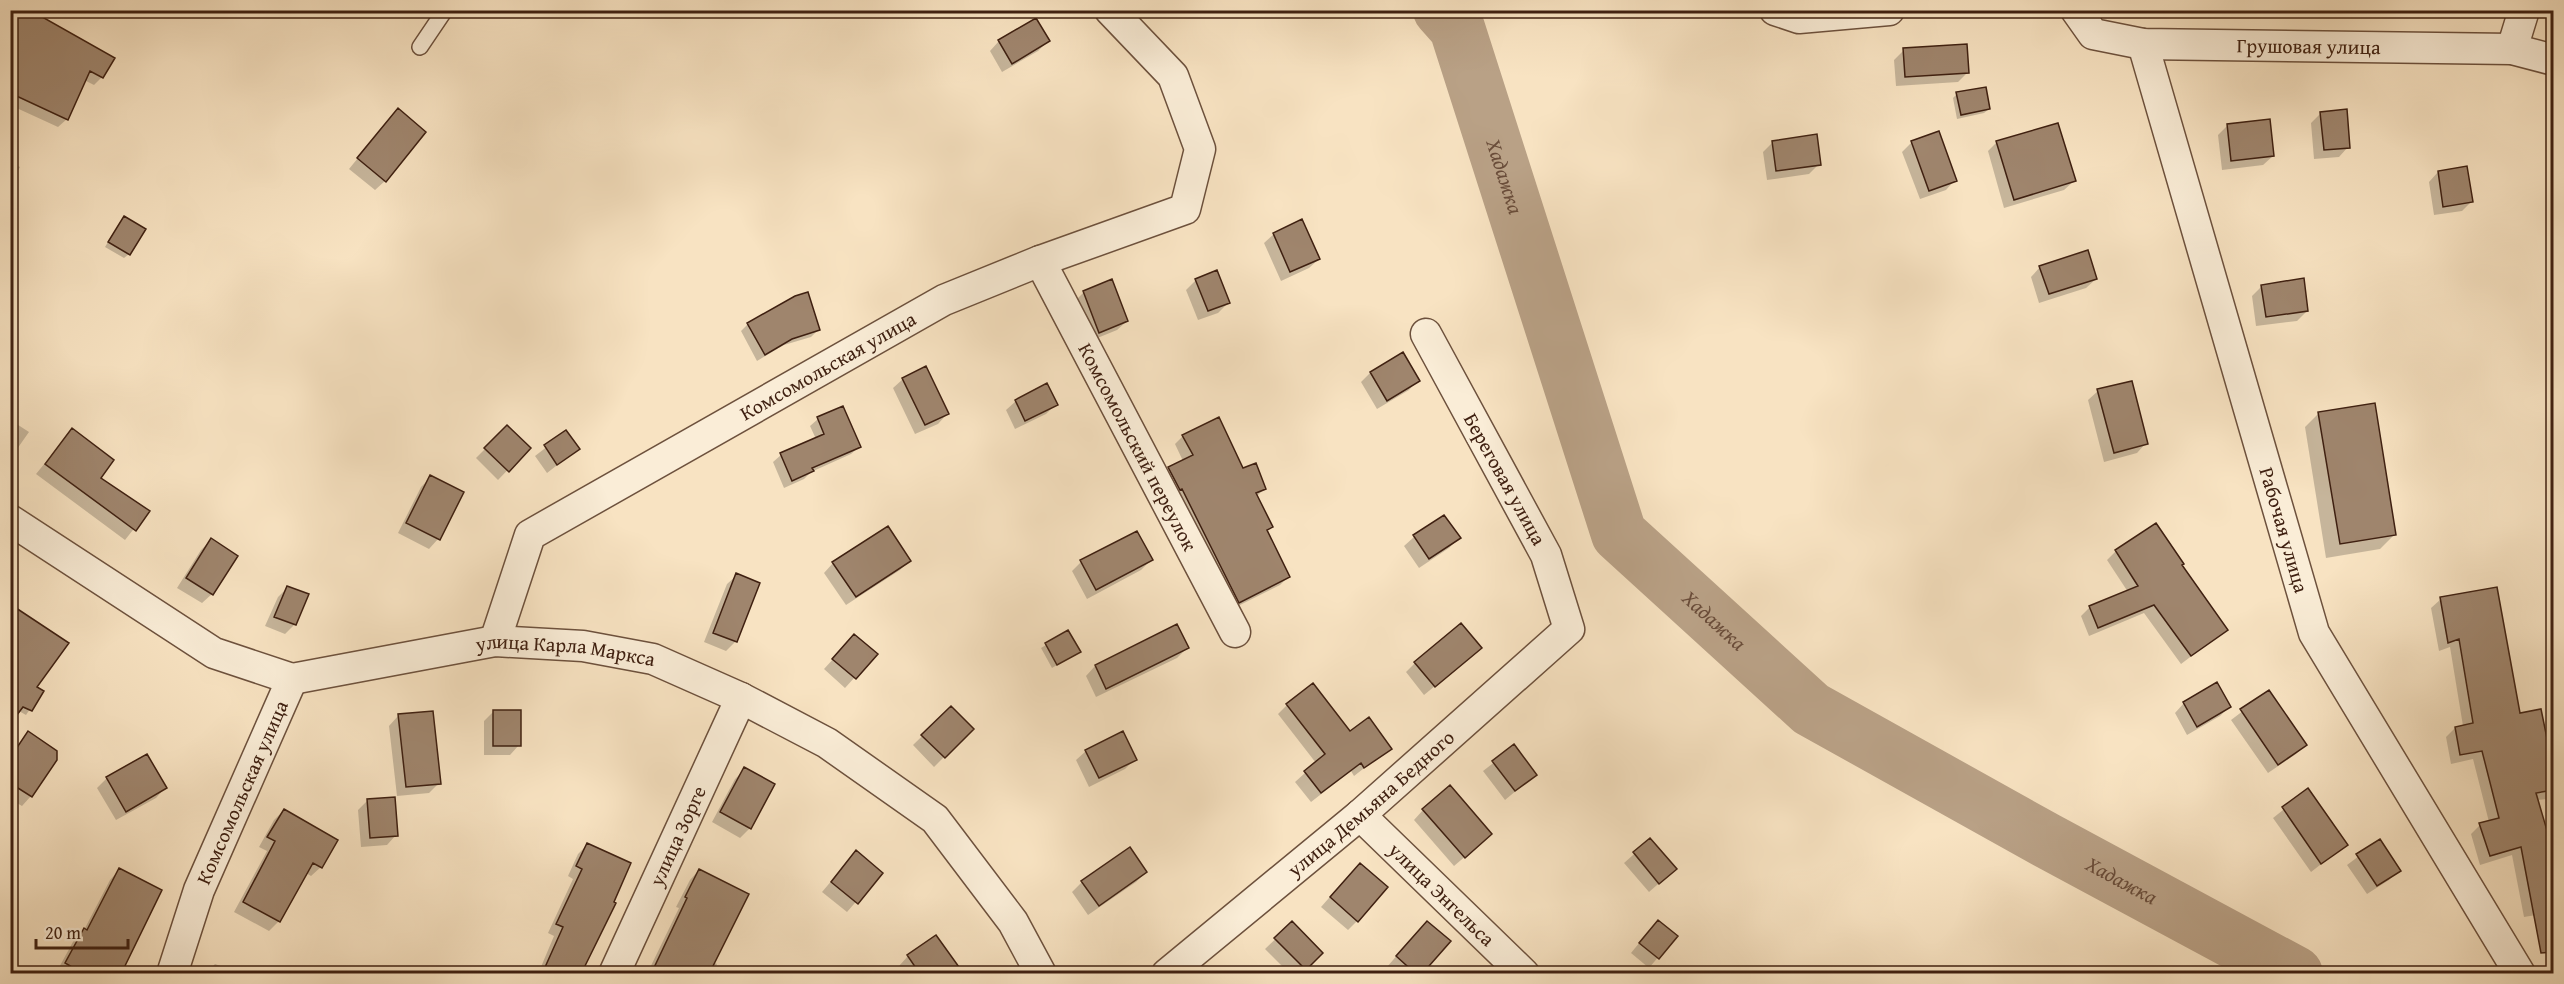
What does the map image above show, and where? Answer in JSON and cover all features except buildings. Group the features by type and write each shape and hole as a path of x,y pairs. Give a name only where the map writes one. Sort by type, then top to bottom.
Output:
{"street":[{"name":"Комсомольская улица","path":"495,641 530,535 944,300 1040,261 1185,209 1200,149 1173,76 1110,10"},
{"path":"1775,10 1799,18 1889,10"},
{"name":"Грушовая улица","path":"2076,10 2093,34 2143,44 2512,50 2553,60"},
{"path":"2512,50 2524,10"},
{"name":"Рабочая улица","path":"2143,44 2314,633 2520,974"},
{"name":"Комсомольский переулок","path":"1040,261 1235,632"},
{"name":"Береговая улица","path":"1426,334 1546,555 1569,629"},
{"name":"улица Карла Маркса","path":"10,520 214,653 292,679 495,641 583,646 652,659 741,698 826,743 935,819 1013,922 1041,974"},
{"name":"улица Демьяна Бедного","path":"1167,974 1360,815 1569,629"},
{"name":"Комсомольская улица","path":"172,974 199,890 292,679"},
{"name":"улица Зорге","path":"614,974 741,698"},
{"name":"улица Энгельса","path":"1360,815 1524,974"}],"lane":[{"path":"420,47 445,10"}],"waterway":[{"name":"Хадажка","path":"1441,10 1457,28 1619,534 1811,709 2046,840 2295,974"}]}
